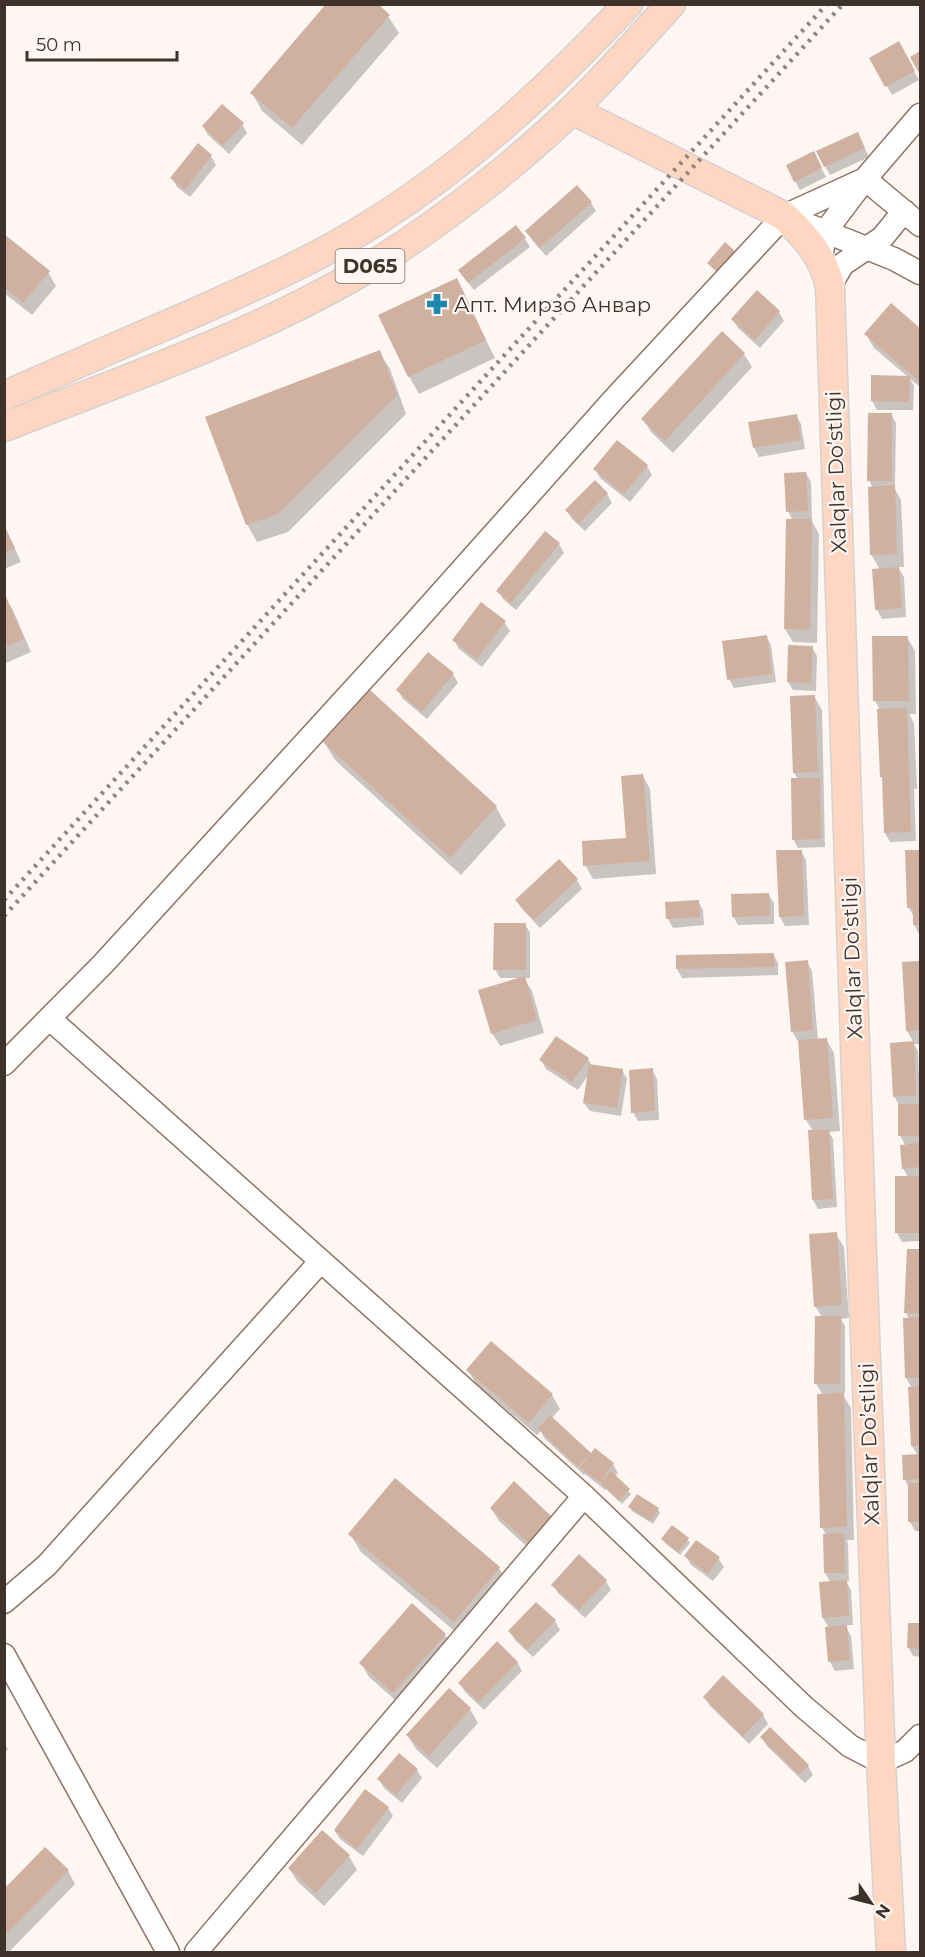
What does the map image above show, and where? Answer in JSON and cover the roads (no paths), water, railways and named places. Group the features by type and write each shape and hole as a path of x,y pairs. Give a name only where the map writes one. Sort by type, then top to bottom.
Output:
{"main road":[{"name":"D065","path":"4,396 268,280 326,251 377,221 416,195 509,122 628,4"},
{"name":"D065","path":"4,427 201,349 301,304 386,257 430,227 525,153 572,110 671,4"},
{"path":"572,110 784,216 807,237 826,273"},
{"name":"Xalqlar Do’stligi","path":"826,273 881,1762 891,1953"}],"street":[{"path":"865,179 912,218 826,273 825,232 865,179 921,115"},
{"path":"4,1064 111,956 410,628 615,398 784,216 865,179"},
{"path":"784,216 894,259 921,273"},
{"path":"50,1019 584,1496 804,1707 850,1746 881,1762 905,1751 921,1736"},
{"path":"4,1602 47,1565 321,1261"},
{"path":"196,1953 584,1496"},
{"path":"4,1655 168,1953"}],"railway":[{"path":"4,900 827,4"},
{"path":"4,916 843,4"}],"place":[{"name":"Апт. Мирзо Анвар","path":"437,304"}]}
